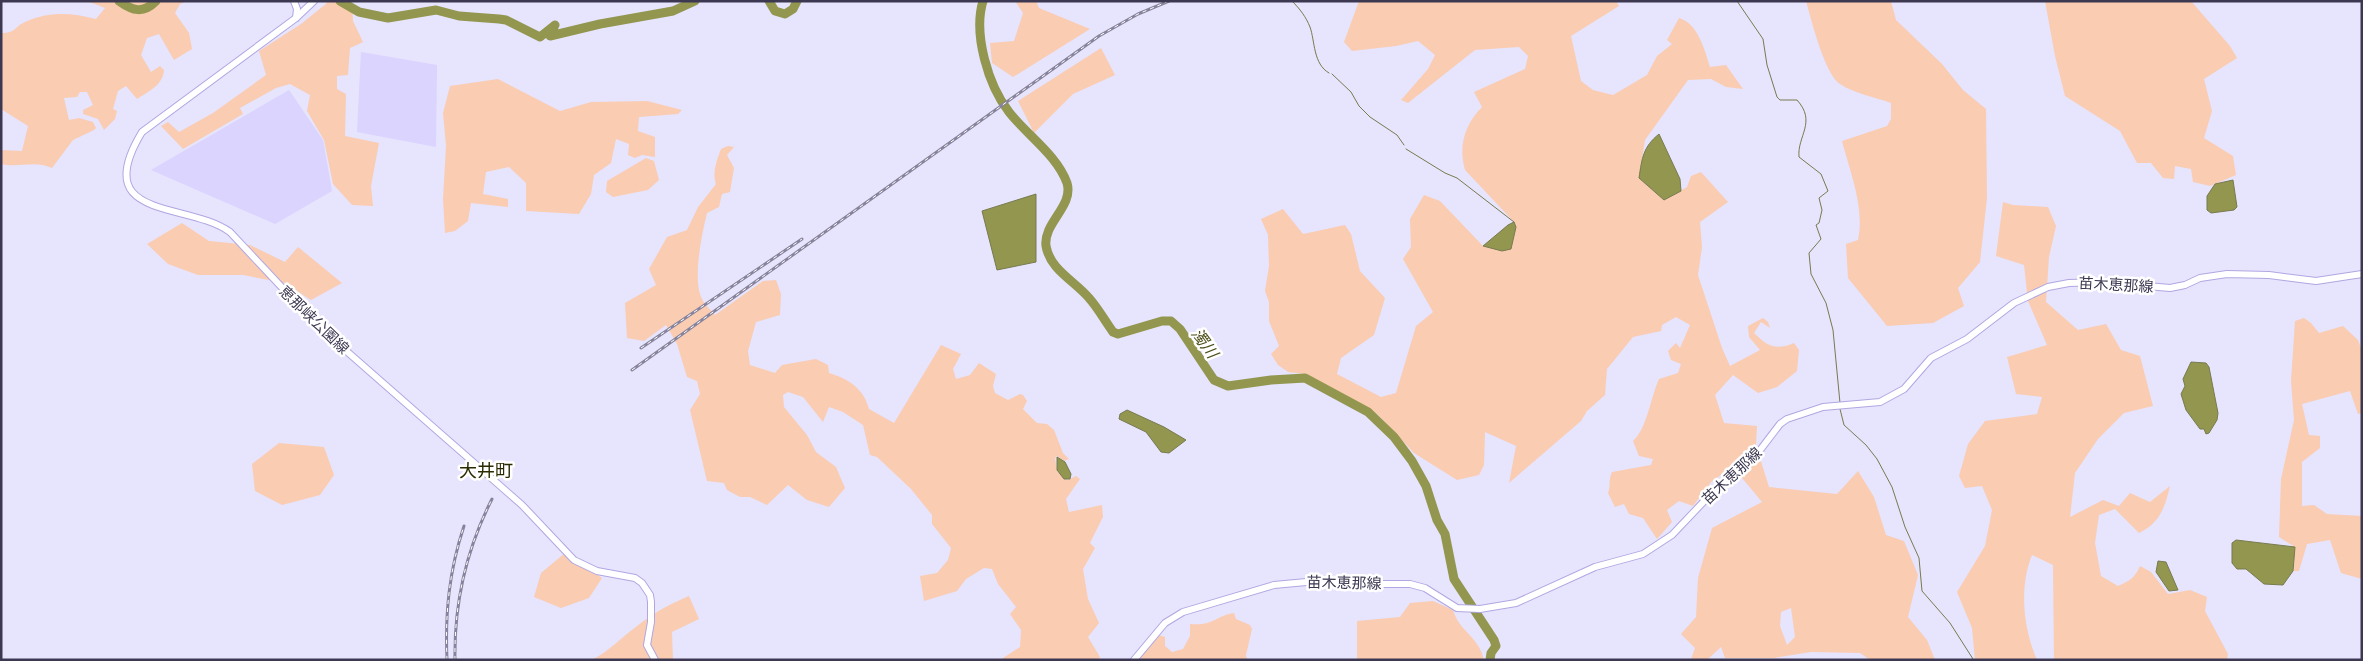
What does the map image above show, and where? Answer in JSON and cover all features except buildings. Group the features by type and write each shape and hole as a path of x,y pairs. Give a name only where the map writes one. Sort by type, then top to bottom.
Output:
{"main road":[{"path":"294,1 297,9 296,18"},
{"name":"恵那峡公園線","path":"314,1 296,18 142,132 126,165 131,188 144,202 157,208 219,225 230,232 319,327 522,504 574,560 597,571 633,577 642,583 650,594 651,622 647,645 655,660"},
{"name":"苗木恵那線","path":"1134,660 1165,623 1183,612 1274,585 1317,581 1357,584 1410,584 1425,588 1454,607 1480,609 1516,602 1595,567 1646,552 1672,535 1728,476 1756,458 1777,428 1786,419 1806,411 1873,404 1901,391 1930,358 1967,339 2014,303 2038,290 2058,284 2101,282 2170,288 2185,285 2200,278 2227,274 2269,274 2316,281 2362,274"}],"shaded area":[{"path":"87,1 188,1 180,4 175,13 189,33 192,49 174,60 159,34 147,38 141,55 151,72 160,66 164,70 161,80 155,87 137,99 126,86 118,91 113,109 117,111 115,119 104,130 98,119 83,114 83,110 93,105 87,92 80,92 77,97 64,98 69,120 79,118 93,122 96,128 73,140 52,168 33,164 1,164 1,150 22,151 28,126 1,109 1,33 12,31 21,24 43,16 69,14 96,19 105,8"},
{"path":"325,1 352,1 353,21 363,42 350,48 348,75 337,76 337,89 346,94 345,136 379,143 371,186 373,206 352,205 333,184 324,140 307,111 310,95 290,84 276,88 240,108 243,114 183,149 161,126 168,122 179,132 213,113 266,75 259,51 301,24 327,3"},
{"path":"1015,1 1036,1 1039,8 1090,29 1013,77 992,63 990,43 1014,41 1023,13"},
{"path":"1359,1 1616,1 1619,6 1571,36 1581,81 1593,90 1613,95 1647,75 1657,56 1672,44 1667,40 1679,18 1686,21 1696,31 1710,67 1726,65 1743,89 1726,87 1711,79 1688,80 1645,140 1639,178 1664,200 1687,187 1691,176 1701,172 1728,202 1700,222 1702,247 1698,275 1722,348 1730,366 1760,350 1749,337 1748,326 1763,318 1768,322 1770,328 1761,322 1754,333 1772,346 1782,347 1794,343 1799,350 1797,371 1777,387 1758,393 1733,375 1715,395 1724,423 1757,426 1756,445 1769,487 1837,494 1858,471 1874,497 1886,535 1904,541 1918,575 1908,617 1927,640 1935,660 1870,660 1860,653 1811,652 1774,658 1725,658 1721,647 1707,660 1691,659 1695,648 1681,634 1696,617 1698,578 1712,528 1762,502 1733,467 1712,481 1693,506 1679,501 1667,510 1672,522 1657,539 1643,518 1629,514 1624,504 1615,507 1608,493 1612,472 1651,465 1653,459 1639,456 1633,441 1642,429 1659,379 1678,373 1681,364 1671,360 1668,351 1676,343 1680,348 1690,325 1676,317 1662,325 1661,331 1633,337 1607,369 1605,395 1587,411 1581,421 1509,483 1516,446 1485,432 1484,465 1479,475 1457,480 1414,453 1378,415 1365,407 1357,409 1328,386 1304,374 1288,372 1278,365 1271,354 1279,346 1269,321 1269,302 1265,291 1269,266 1268,235 1261,219 1283,209 1303,234 1345,225 1351,234 1360,271 1385,298 1374,335 1341,358 1337,374 1381,397 1396,393 1416,326 1433,312 1403,259 1411,247 1410,219 1424,195 1440,201 1483,246 1511,249 1516,227 1514,222 1465,170 1462,152 1467,128 1482,107 1474,92 1525,69 1528,56 1519,47 1475,50 1408,103 1401,100 1428,69 1435,55 1418,41 1396,46 1352,51 1344,42","holes":["1791,608 1795,637 1787,645 1780,626 1781,612"]},
{"path":"1806,1 1891,1 1896,20 1942,64 1963,90 1986,109 1987,198 1980,262 1958,288 1964,306 1933,323 1887,326 1848,278 1846,244 1858,240 1860,215 1856,190 1842,141 1887,126 1891,119 1891,103 1852,90 1834,79 1819,46"},
{"path":"2045,1 2191,1 2230,46 2237,58 2204,79 2212,111 2204,138 2233,156 2236,175 2210,186 2193,182 2191,169 2175,166 2174,179 2163,178 2151,163 2137,163 2120,131 2065,96 2055,56"},
{"path":"1101,48 1115,75 1073,94 1034,133 1018,101"},
{"path":"361,52 437,65 436,147 357,132"},
{"path":"498,79 560,111 591,102 647,101 682,110 678,114 639,117 638,131 655,137 655,157 642,155 635,158 628,155 629,144 616,139 611,163 594,175 591,194 579,214 526,211 526,183 509,167 486,172 483,194 508,199 508,207 471,203 468,221 455,231 445,233 443,199 446,146 443,113 450,86"},
{"path":"289,90 323,140 332,191 275,224 151,170"},
{"path":"1659,134 1680,179 1681,191 1664,200 1639,178 1646,148"},
{"path":"728,146 734,147 727,155 734,168 730,192 722,194 719,207 707,213 701,244 698,280 702,299 715,315 763,281 776,280 781,294 780,315 756,322 748,351 750,365 775,373 782,365 816,359 828,365 829,373 843,378 855,386 867,402 869,409 894,423 941,345 961,354 953,369 956,379 970,375 979,363 996,374 993,386 995,393 1008,400 1020,394 1023,395 1027,401 1023,409 1037,423 1047,424 1054,430 1063,453 1069,459 1064,461 1057,456 1055,458 1057,471 1064,479 1068,480 1076,476 1080,479 1066,499 1069,512 1102,505 1103,517 1090,543 1095,548 1083,569 1088,599 1099,623 1088,637 1100,657 1098,660 1000,660 1020,647 1021,630 1010,614 1016,607 998,584 992,569 984,568 966,579 957,591 924,601 920,576 937,573 948,560 951,548 932,524 932,515 911,489 877,457 870,455 863,425 843,412 829,407 823,422 803,397 788,392 783,395 784,407 807,435 816,452 836,467 845,488 829,507 807,500 788,485 767,505 750,497 740,497 727,490 724,483 707,481 690,410 700,394 697,381 687,377 677,344 666,325 644,341 627,338 625,303 656,285 649,269 667,237 687,230 698,207 716,184 715,171 718,157 721,149"},
{"path":"646,158 654,161 659,180 648,190 613,197 606,192 607,181"},
{"path":"2233,180 2237,207 2234,210 2211,213 2207,210 2207,196 2215,184"},
{"path":"1036,194 1036,262 997,270 982,211"},
{"path":"2003,202 2013,205 2048,207 2056,226 2049,257 2046,302 2078,330 2106,324 2121,350 2140,356 2153,406 2124,413 2098,439 2075,473 2070,517 2103,500 2119,506 2130,493 2150,502 2170,486 2166,501 2157,519 2139,533 2115,509 2099,515 2095,543 2101,576 2118,586 2131,579 2140,566 2151,572 2168,594 2190,590 2207,597 2205,611 2228,654 2227,660 2054,660 2053,565 2032,555 2025,580 2024,608 2028,635 2037,660 1975,660 1972,628 1957,592 1985,546 1992,510 1982,486 1965,488 1959,476 1968,444 1985,421 2037,414 2042,397 2016,394 2007,357 2047,345 2028,301 2024,265 1996,256"},
{"path":"1514,222 1516,227 1511,249 1502,251 1483,246 1508,225"},
{"path":"182,223 209,241 250,245 285,262 298,247 342,283 311,300 284,283 243,275 198,275 168,264 147,244"},
{"path":"2304,318 2319,333 2343,326 2358,340 2362,351 2362,413 2358,414 2350,391 2302,404 2309,435 2320,436 2320,448 2302,462 2302,506 2314,505 2327,514 2362,516 2362,579 2341,573 2330,540 2307,544 2299,571 2293,571 2295,547 2279,537 2281,479 2294,420 2291,381 2295,321"},
{"path":"2191,362 2206,363 2209,367 2218,413 2217,420 2209,433 2206,434 2204,429 2200,429 2186,410 2181,394 2185,386 2183,379"},
{"path":"1127,410 1164,427 1186,440 1169,453 1161,452 1146,432 1119,419 1120,414"},
{"path":"279,443 324,447 334,475 320,495 282,505 255,491 252,464"},
{"path":"1057,457 1065,462 1071,474 1070,479 1064,479 1057,470"},
{"path":"2236,540 2295,547 2293,571 2283,585 2264,584 2246,569 2237,569 2232,563 2232,543"},
{"path":"565,553 602,578 589,598 561,608 534,597 541,573"},
{"path":"2158,561 2166,562 2178,590 2169,591 2156,572"},
{"path":"689,596 699,619 672,632 673,660 592,660 652,615"},
{"path":"1433,601 1453,610 1460,624 1478,645 1484,660 1357,660 1357,621 1400,617 1410,603"},
{"path":"1234,613 1236,619 1250,625 1252,629 1246,655 1247,660 1136,660 1158,635 1165,637 1165,646 1172,652 1183,649 1190,636 1190,624 1204,624"}],"waterway":[{"name":"濁川","path":"119,1 138,10 147,8 156,1"},
{"name":"濁川","path":"340,1 359,12 388,18 436,10 459,16 506,20 540,37 555,25 550,36 600,24 673,11 695,1"},
{"name":"濁川","path":"769,1 775,11 785,14 793,9 797,1"},
{"name":"濁川","path":"983,1 980,14 981,44 984,59 995,88 1009,112 1049,154 1067,183 1068,191 1063,207 1046,238 1046,246 1052,262 1089,298 1113,332 1118,334 1162,321 1171,321 1180,329 1214,380 1228,386 1271,380 1305,378 1368,412 1394,437 1412,461 1426,486 1437,520 1445,534 1454,579 1494,640 1496,646 1491,653 1490,660"},
{"path":"1292,1 1307,20 1312,33 1317,58 1329,73"},
{"path":"1737,1 1763,39 1767,65 1777,97 1780,100 1797,100 1803,108 1806,122 1799,149 1799,157 1821,174 1828,191 1819,198 1822,210 1819,223 1816,225 1821,239 1809,253 1811,274 1826,303 1833,330 1840,403"},
{"path":"1332,74 1351,92 1359,106 1370,117 1397,135 1404,145"},
{"path":"1406,149 1445,173 1457,178 1514,222"},
{"path":"1840,409 1844,425 1866,445 1877,459 1892,487 1905,527 1919,558 1922,591 1950,623 1973,659"}],"railway":[{"path":"632,370 1099,36 1138,14 1169,1"},
{"path":"641,348 802,239"},
{"path":"455,660 459,597 463,577 475,538 492,499"},
{"path":"447,660 449,592 464,526"}],"district":[{"name":"大井町","path":"486,471"}]}
